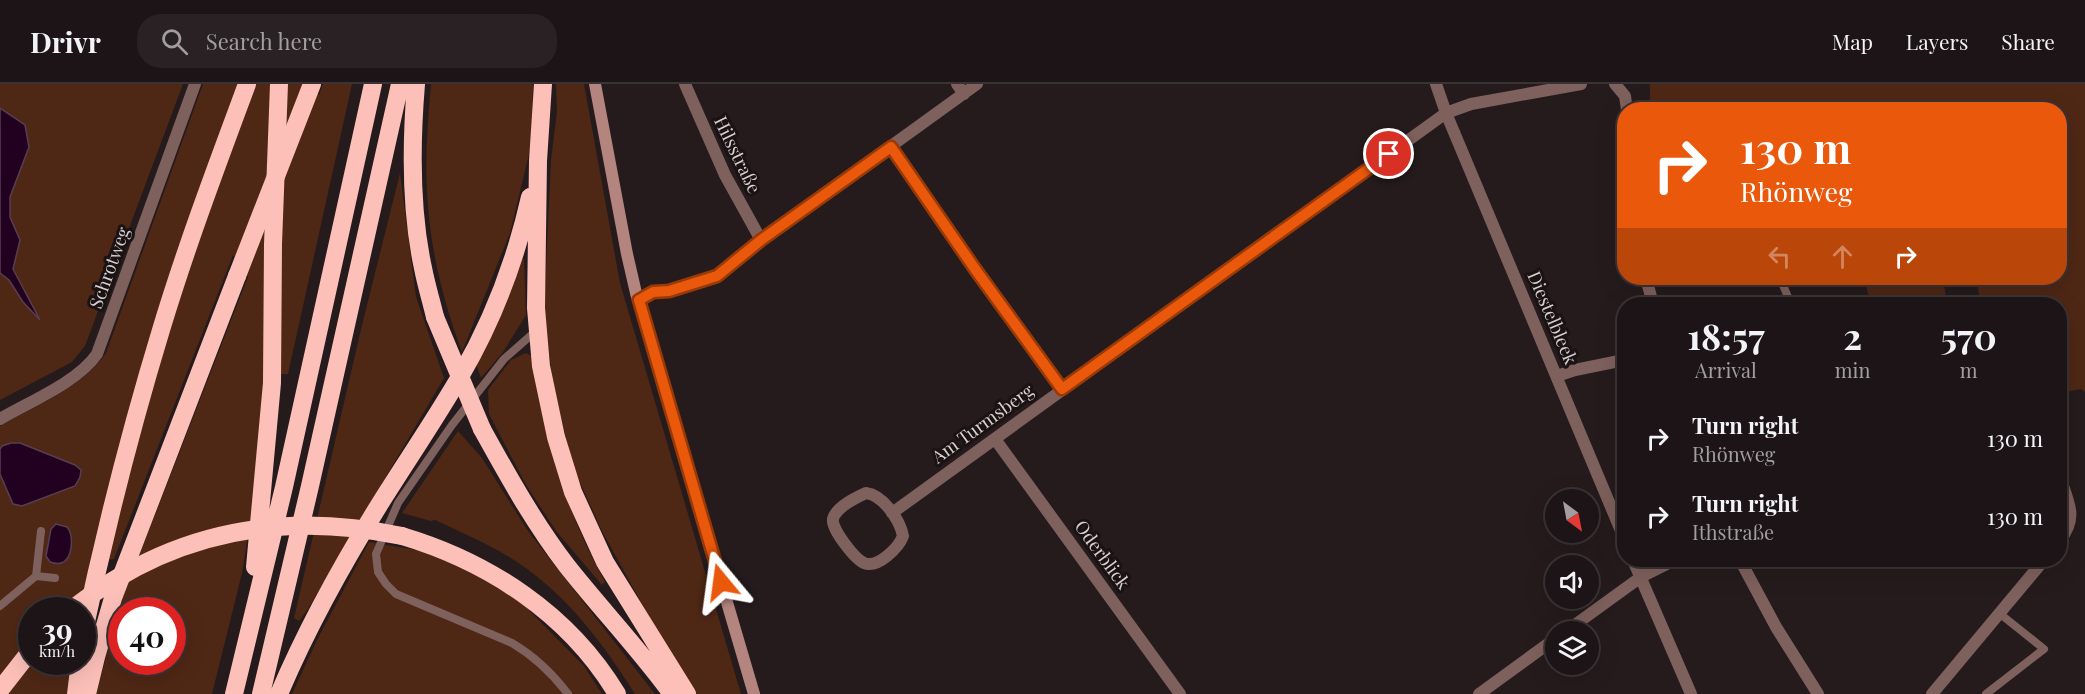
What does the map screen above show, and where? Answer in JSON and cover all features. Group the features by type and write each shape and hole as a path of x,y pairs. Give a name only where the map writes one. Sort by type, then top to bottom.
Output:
{"highway":[{"path":"91,597 127,445 161,328 247,84"},
{"path":"246,646 272,383 273,244 279,84"},
{"path":"87,694 113,598 312,84"},
{"path":"234,694 284,487 373,84"},
{"path":"261,694 400,84"},
{"path":"416,84 412,128 414,196 422,266 435,316 456,371 482,429 532,518 567,565 672,694"},
{"path":"543,84 538,161 536,308 546,393 556,437 583,516 619,586 687,694"},
{"path":"279,694 323,603 352,551 462,373 482,335 512,263 538,161"},
{"path":"90,597 145,562 227,533 256,528 315,524 402,536 477,565 523,593 544,609 582,647 617,694"},
{"path":"0,690 18,667"},
{"path":"76,694 78,675"}],"street":[{"name":"Schrotweg","path":"0,419 76,376 97,354 195,84"},
{"path":"595,84 627,254 754,694"},
{"name":"Hilsstraße","path":"685,84 725,175 761,240"},
{"path":"639,300 653,292 669,291 717,276 761,240 891,147 960,89 977,84"},
{"name":"Diestelbleek","path":"1436,84 1446,113 1617,521"},
{"name":"Am Turmsberg","path":"892,513 1446,113 1471,104 1581,84"},
{"path":"1616,84 1625,96 1626,102"},
{"path":"891,147 968,261 1062,389"},
{"path":"1557,376 1617,361"},
{"name":"Oderblick","path":"995,439 1180,694"},
{"path":"866,493 879,498 892,513 902,529 903,536 895,549 873,564 866,564 859,560 833,526 834,517 838,511 866,493"},
{"path":"2067,502 2071,515 2067,529"},
{"path":"1637,567 1691,694"},
{"path":"1580,621 1641,577 1661,567"},
{"path":"1744,567 1771,618 1818,694"},
{"path":"1932,694 2038,567"},
{"path":"1479,694 1545,647"}],"lane":[{"path":"537,330 504,359 452,425 398,503 376,555 378,572 396,594 512,643 528,653 559,682 568,694"},
{"path":"0,606 36,576 41,531"},
{"path":"36,576 55,578"},
{"path":"1986,694 2044,649 2000,613"}],"shaded area":[{"path":"0,84 183,84 85,346 72,362 0,400"},
{"path":"203,84 239,84 86,597 18,597 18,675 71,675 67,694 0,694 0,426 72,386 85,376 106,353"},
{"path":"255,84 272,84 264,244 264,379 252,511 242,573 212,694 96,694 108,650 108,675 186,675 186,597 123,597 248,277 233,255 114,559 107,560 130,463 190,265"},
{"path":"287,84 311,84 319,95 323,84 352,84 288,374 280,374 280,242"},
{"path":"431,84 533,84 531,146 510,233 462,352 443,293 428,211 426,164"},
{"path":"556,84 584,84 620,283 741,694 695,694 602,531 572,465 552,377 544,310 551,160 557,112"},
{"path":"1650,84 2085,84 2085,392 2081,389 2067,392 2067,297 1979,297 1978,285 2067,285 2067,102 1650,102"},
{"path":"0,108 25,125 29,147 10,197 10,217 20,240 13,269 40,320 23,302 9,280 0,273"},
{"path":"400,173 416,297 444,378 299,621 294,618"},
{"path":"520,259 524,259 526,315 503,352 481,378 475,361"},
{"path":"1866,285 1944,285 1946,297 1869,297"},
{"path":"526,353 532,356 543,416 558,473 578,528 605,582 602,585 556,531 525,483 489,414 488,390 511,360"},
{"path":"458,431 482,458 528,531 655,694 635,694 592,632 558,595 519,563 435,520 431,521 402,513"},
{"path":"11,443 20,443 75,465 81,470 75,486 22,506 13,504 0,474 0,449"},
{"path":"56,524 67,527 71,536 70,552 65,561 61,563 50,562 46,556 51,529"},
{"path":"369,542 440,554 519,600 584,666 602,694 292,694 317,640"}],"route":[{"path":"721,582 639,300 653,292 669,291 717,276 761,240 891,147 932,209 1062,389 1389,154"}]}
